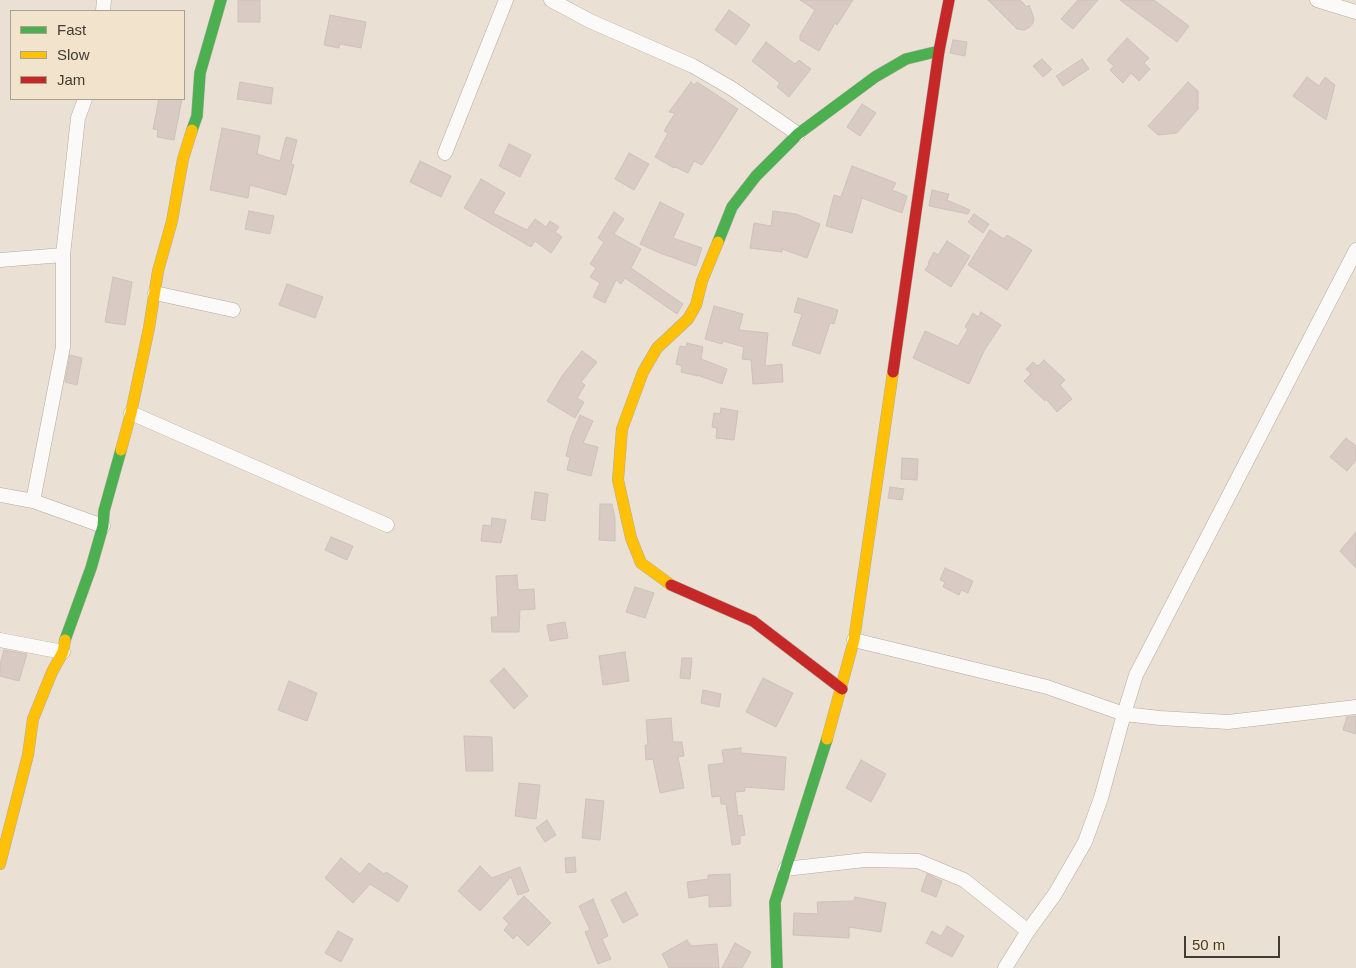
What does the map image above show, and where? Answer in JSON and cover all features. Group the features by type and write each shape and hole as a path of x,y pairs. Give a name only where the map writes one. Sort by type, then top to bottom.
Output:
{"street":[{"path":"0,864 28,755 33,719 52,672 64,652 63,647 91,568 103,526 104,511 131,413 158,271 172,221 182,160 197,116 200,73 221,0"},
{"path":"445,153 506,0"},
{"path":"551,0 590,21 693,66 731,88 798,134"},
{"path":"777,968 776,902 785,869 818,771 854,640 939,51 949,0"},
{"path":"1317,0 1356,12"},
{"path":"842,689 753,621 673,587 641,564 631,538 618,480 622,428 643,372 656,348 688,319 696,305 702,282 732,207 756,176 798,134 875,77 906,59 939,51"},
{"path":"33,501 63,347 63,255 78,118 85,100"},
{"path":"1005,968 1028,931 1055,894 1085,842 1101,798 1136,674 1356,250"},
{"path":"0,260 63,255"},
{"path":"155,293 233,310"},
{"path":"131,413 386,525"},
{"path":"0,495 33,501 103,526"},
{"path":"0,640 64,652"},
{"path":"854,640 1047,687 1124,714 1228,722 1331,708 1356,707"},
{"path":"785,869 865,860 918,861 964,880 1028,931"}],"building":[{"path":"238,0 260,0 260,22 238,22"},
{"path":"800,0 853,0 837,25 835,23 819,51 800,40 800,35 815,10"},
{"path":"988,0 1020,0 1027,7 1029,5 1034,18 1033,23 1024,30 1017,29"},
{"path":"1078,0 1098,0 1073,29 1061,19"},
{"path":"1120,0 1154,0 1189,26 1177,42"},
{"path":"729,10 750,25 736,45 715,30"},
{"path":"330,15 366,22 361,48 340,44 339,48 324,45"},
{"path":"1127,38 1149,58 1144,63 1150,69 1139,81 1131,73 1123,83 1110,70 1114,66 1107,60"},
{"path":"953,40 967,42 965,56 950,53"},
{"path":"766,42 795,64 799,60 811,69 789,97 777,87 780,83 752,61"},
{"path":"1042,59 1052,69 1043,77 1033,66"},
{"path":"1082,59 1089,69 1063,86 1056,76"},
{"path":"1307,77 1319,86 1325,77 1335,85 1326,120 1293,96"},
{"path":"240,82 273,88 271,104 237,99"},
{"path":"691,82 694,85 697,82 738,109 702,165 694,161 688,173 674,168 655,157 668,133 664,131 675,113 669,112"},
{"path":"1188,82 1198,91 1198,109 1177,133 1158,135 1148,126"},
{"path":"159,100 182,100 174,140 157,137 158,130 153,129"},
{"path":"862,104 876,113 860,136 847,127"},
{"path":"222,128 260,136 257,154 280,161 286,137 297,140 291,164 294,165 286,195 250,185 248,198 210,190"},
{"path":"509,144 531,155 520,177 499,166"},
{"path":"629,153 649,164 634,190 615,179"},
{"path":"420,161 451,176 441,197 410,182"},
{"path":"852,166 896,183 892,190 907,196 902,213 862,198 852,233 826,226 834,195 841,197"},
{"path":"481,179 505,193 493,213 527,230 535,219 546,227 550,221 559,227 555,232 562,237 551,253 535,241 531,247 464,208"},
{"path":"932,190 949,194 947,200 970,210 968,214 929,206"},
{"path":"660,202 684,214 673,238 702,248 696,266 640,244"},
{"path":"249,211 274,216 270,234 245,229"},
{"path":"773,211 796,214 820,224 807,258 782,249 782,252 750,248 754,223 771,226"},
{"path":"614,212 624,219 614,234 641,249 631,268 683,304 677,314 625,278 621,284 616,280 605,303 593,297 600,283 590,277 596,268 590,264 604,242 598,238"},
{"path":"974,214 989,224 983,233 968,222"},
{"path":"990,230 1004,239 1007,235 1032,250 1007,290 968,265"},
{"path":"947,241 970,256 951,287 925,270 934,252 938,255"},
{"path":"113,277 132,282 125,325 105,322"},
{"path":"287,284 323,297 315,318 279,305"},
{"path":"798,298 838,310 834,324 830,323 820,354 792,345 802,314 794,312"},
{"path":"714,306 743,314 739,330 768,333 765,366 782,364 783,382 753,384 751,360 742,359 744,347 723,341 722,344 705,339"},
{"path":"981,312 1001,325 984,351 969,384 913,358 925,331 958,346 968,329 965,327 973,313 978,317"},
{"path":"687,343 703,347 701,359 727,369 722,384 697,375 681,372 682,366 676,364 680,346 686,347"},
{"path":"582,351 597,362 581,382 585,385 577,398 584,402 575,418 547,401 562,376"},
{"path":"70,355 82,358 77,385 65,382"},
{"path":"1044,360 1065,380 1060,385 1072,399 1057,412 1046,399 1045,401 1024,381 1031,374 1026,369 1033,362 1038,366"},
{"path":"721,408 738,411 734,440 716,438 717,428 712,427 714,413 720,414"},
{"path":"580,415 593,421 583,443 598,447 591,476 567,470 570,457 566,456 571,436"},
{"path":"1346,438 1356,446 1356,460 1347,471 1330,457"},
{"path":"902,458 918,459 917,480 901,479"},
{"path":"890,487 904,489 902,500 888,498"},
{"path":"535,492 548,494 545,521 531,519"},
{"path":"600,504 612,504 615,518 615,541 599,540"},
{"path":"492,518 506,520 501,543 481,541 483,525 491,526"},
{"path":"1356,532 1356,568 1340,551"},
{"path":"331,537 353,546 347,560 325,550"},
{"path":"945,568 973,581 968,593 961,590 959,595 943,587 945,582 940,580"},
{"path":"517,575 518,590 534,589 535,609 520,610 519,632 492,632 491,617 498,617 496,576"},
{"path":"635,587 654,593 645,618 626,612"},
{"path":"565,622 568,638 550,641 547,625"},
{"path":"4,650 27,654 19,681 0,676 0,664"},
{"path":"625,652 629,681 603,685 599,656"},
{"path":"682,658 692,658 690,679 680,678"},
{"path":"504,668 528,696 514,709 490,681"},
{"path":"763,678 793,693 776,727 746,712"},
{"path":"289,681 317,693 307,721 278,710"},
{"path":"703,690 721,694 719,707 701,703"},
{"path":"1356,716 1356,734 1343,730 1347,717"},
{"path":"671,718 673,742 682,742 684,756 678,757 684,788 660,793 653,759 646,760 645,745 648,745 646,720"},
{"path":"464,736 492,737 493,771 466,771"},
{"path":"741,748 741,753 786,757 784,790 745,787 745,791 735,792 738,816 742,815 745,835 740,836 740,844 732,845 726,804 721,804 720,796 712,797 708,765 724,763 722,750"},
{"path":"861,760 886,774 871,802 846,788"},
{"path":"519,783 540,785 536,819 515,816"},
{"path":"586,799 604,801 600,840 582,838"},
{"path":"547,820 556,835 545,842 536,828"},
{"path":"575,857 576,872 566,873 565,858"},
{"path":"341,858 360,874 369,863 384,874 386,872 408,886 398,902 370,884 353,903 325,878"},
{"path":"480,866 492,878 520,867 529,891 518,895 511,877 480,911 458,891"},
{"path":"730,874 731,906 709,907 709,895 689,898 687,882 708,879 708,875"},
{"path":"927,874 942,881 936,897 921,891"},
{"path":"626,892 638,915 623,923 611,900"},
{"path":"524,896 551,923 528,946 517,935 513,939 504,930 509,924 503,918"},
{"path":"855,897 886,903 881,932 849,927 849,938 793,935 794,913 818,914 817,902 854,901"},
{"path":"593,899 608,936 602,939 611,959 598,964 585,932 590,930 579,906"},
{"path":"947,926 964,936 952,957 926,943 932,931 941,936"},
{"path":"338,931 353,939 341,962 325,953"},
{"path":"687,940 691,946 717,944 719,968 669,968 662,954"},
{"path":"735,943 751,952 742,968 722,968"}],"traffic: fast":[{"path":"192,130 197,116 200,73 221,0"},
{"path":"718,242 732,207 756,176 798,134 875,77 906,59 939,51"},
{"path":"65,640 91,568 121,450"},
{"path":"777,968 775,902 827,739"}],"traffic: slow":[{"path":"121,450 149,328 158,271 172,221 183,159 192,130"},
{"path":"671,585 641,563 631,538 618,480 622,429 643,372 657,348 688,319 696,305 702,281 718,242"},
{"path":"827,739 854,640 893,372"},
{"path":"0,864 28,755 33,719 52,672 63,652 65,640"}],"traffic: jam":[{"path":"893,372 939,51 949,0"},
{"path":"671,585 753,621 842,689"}]}
